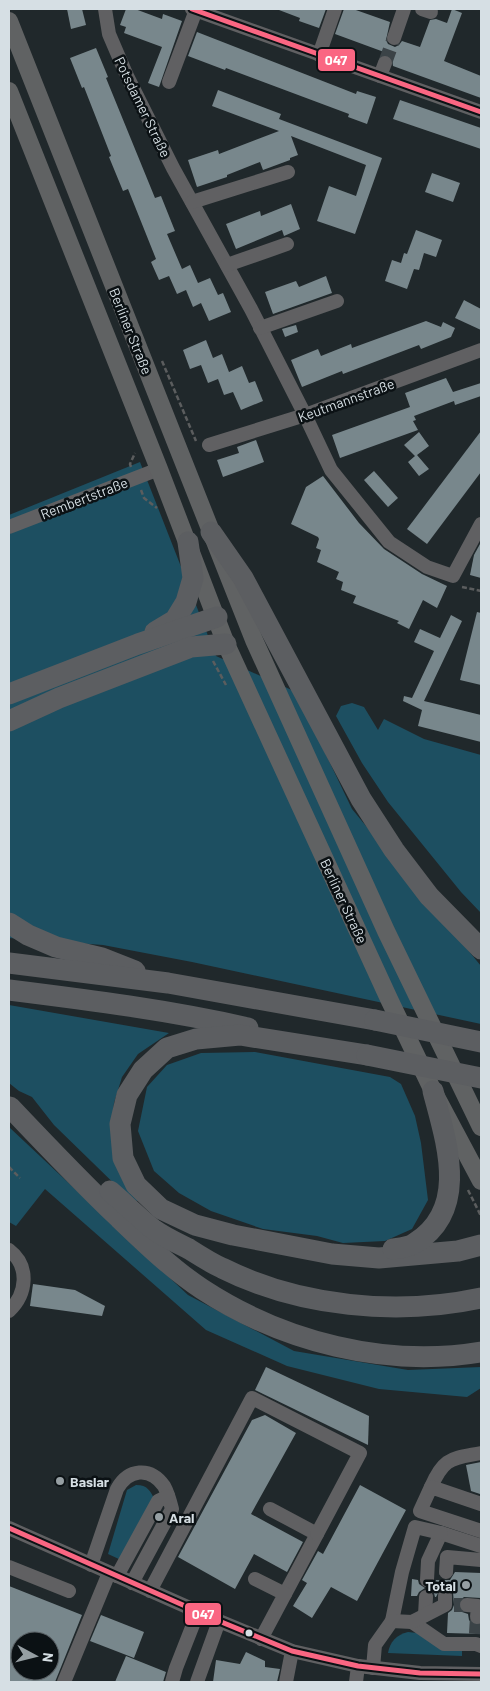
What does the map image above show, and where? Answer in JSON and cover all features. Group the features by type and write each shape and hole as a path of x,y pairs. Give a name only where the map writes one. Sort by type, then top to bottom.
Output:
{"highway":[{"path":"212,532 243,578 361,799 394,850 429,896 481,950"},
{"path":"138,644 175,620 186,602 193,578 188,542"},
{"path":"9,694 138,644 217,617"},
{"path":"9,721 59,698 191,647 226,644"},
{"path":"9,923 28,935 56,947 102,958 168,983"},
{"path":"9,963 168,983 375,1020 481,1042"},
{"path":"9,990 215,1020 367,1055 481,1078"},
{"path":"367,1055 240,1035 196,1039 167,1048 143,1070 127,1095 120,1124 123,1158 136,1185 161,1209 195,1226 332,1254 379,1258 458,1251 481,1245"},
{"path":"332,1254 394,1249 414,1244 438,1222 448,1197 450,1170 446,1141 433,1091"},
{"path":"10,1106 57,1144 154,1229 223,1269 271,1288 320,1300 367,1306 402,1308 456,1304 481,1298"},
{"path":"10,1106 66,1167 158,1256 202,1289 236,1308 281,1329 329,1345 377,1354 424,1357 481,1352"}],"main road":[{"name":"Berliner Straße","path":"9,21 254,640 386,931 481,1127"},
{"name":"Berliner Straße","path":"9,91 188,542 226,644 389,1000 433,1091 481,1181"},
{"name":"Berliner Straße","path":"217,617 231,620 254,640"}],"street":[{"name":"Potsdamer Straße","path":"105,9 109,34 127,76 260,328 331,470 389,542 427,567 453,576 481,524"},
{"path":"319,55 335,9"},
{"path":"394,38 404,9"},
{"path":"169,82 194,10 481,112"},
{"path":"380,76 385,63"},
{"path":"192,202 288,172"},
{"path":"227,265 287,244"},
{"path":"260,328 337,301"},
{"name":"Keutmannstraße","path":"209,445 305,415 481,350"},
{"name":"Rembertstraße","path":"9,527 159,469"},
{"path":"9,1250 16,1256 25,1270 22,1291 9,1311"},
{"path":"150,1591 252,1398 360,1453 261,1639"},
{"path":"373,1668 375,1645 392,1621 402,1572 415,1527 431,1487 445,1463 453,1458 481,1453"},
{"path":"91,1565 117,1489 122,1481 128,1475 136,1472 148,1474 160,1482 172,1508 132,1582"},
{"path":"431,1487 481,1504"},
{"path":"64,1682 113,1574 158,1501 168,1496"},
{"path":"270,1509 317,1534"},
{"path":"420,1511 481,1531"},
{"path":"415,1527 481,1546"},
{"path":"9,1528 198,1612 292,1651 373,1668 420,1673 481,1674"},
{"path":"427,1580 428,1561 441,1533"},
{"path":"446,1572 447,1557 481,1560"},
{"path":"9,1567 70,1591"},
{"path":"255,1579 285,1594"},
{"path":"425,1615 426,1597"},
{"path":"392,1621 412,1622 453,1603 478,1606 477,1617"},
{"path":"172,1682 198,1612"},
{"path":"197,1682 220,1621"},
{"path":"412,1622 444,1644 478,1641"},
{"path":"286,1682 292,1651"},
{"path":"356,1682 358,1666"}],"path":[{"path":"460,586 481,591"},
{"path":"9,1167 20,1178"}],"shaded area":[{"path":"140,462 216,656 296,692 352,809 481,966 481,1024 192,962 103,945 9,938 9,515"},
{"path":"352,703 364,707 378,730 384,719 424,739 481,755 481,913 461,892 388,802 362,763 336,716 341,706"},
{"path":"9,1005 169,1033 138,1054 122,1077 114,1103 111,1129 139,1201 131,1200 54,1125 32,1097 19,1091 9,1083"},
{"path":"255,1052 390,1077 401,1084 415,1116 421,1143 428,1200 412,1229 385,1241 343,1243 317,1236 263,1229 211,1211 179,1193 154,1171 138,1131 147,1087 167,1065 201,1053"},
{"path":"9,1127 188,1295 294,1351 408,1370 481,1367 481,1388 467,1397 379,1389 287,1366 206,1330 45,1189 16,1226 9,1222"},
{"path":"136,1485 146,1487 155,1500 121,1560 108,1554 127,1490"},
{"path":"408,1632 417,1633 462,1649 462,1656 388,1653 394,1640"}],"building":[{"path":"67,9 82,9 86,25 71,29"},
{"path":"126,9 135,9 162,19 163,14 182,21 159,87 148,83 162,47 124,33 126,27 120,25"},
{"path":"279,9 326,9 319,28 299,21 300,18"},
{"path":"344,9 353,9 390,22 386,40 388,44 395,47 402,41 420,47 430,20 436,19 447,23 452,9 462,13 444,61 481,76 481,98 393,66 392,58 388,55 383,55 384,52 335,34"},
{"path":"197,32 356,94 357,91 376,97 367,124 348,117 349,114 226,68 225,70 188,56"},
{"path":"96,48 108,77 106,78 155,198 161,196 175,231 167,234 182,269 190,265 198,283 210,278 218,295 223,293 231,312 209,321 201,303 193,307 186,290 177,294 169,276 159,280 151,262 156,259 128,189 123,191 84,87 82,88 70,58"},
{"path":"218,90 281,114 279,119 382,158 355,234 317,221 329,186 356,196 366,165 291,136 298,155 290,158 290,160 263,170 260,162 227,175 227,177 197,187 188,160 218,150 219,154 279,131 212,106"},
{"path":"400,100 481,128 481,149 393,119"},
{"path":"432,173 460,183 453,202 425,192"},
{"path":"291,204 300,229 284,236 282,230 236,249 226,224 260,211 261,216"},
{"path":"416,230 442,240 436,257 424,253 419,270 414,269 407,289 385,281 392,260 401,263 404,253 407,254"},
{"path":"326,276 332,293 273,314 265,292 296,281 299,287"},
{"path":"464,300 481,309 481,330 455,318"},
{"path":"426,321 441,327 443,322 455,328 451,337 421,349 419,345 343,374 342,371 302,387 291,360 318,349 321,356 351,344 352,348"},
{"path":"296,325 298,332 285,337 282,329"},
{"path":"206,340 213,358 222,354 229,372 242,366 249,383 255,381 263,401 241,410 233,392 224,395 218,379 208,383 201,365 190,369 183,350"},
{"path":"446,378 453,392 481,383 481,396 455,405 454,401 414,416 416,420 413,421 418,430 340,458 332,435 410,407 405,393"},
{"path":"481,431 481,472 427,544 407,529"},
{"path":"419,432 429,446 417,455 429,469 419,476 408,462 415,456 404,445"},
{"path":"256,440 264,462 223,477 217,460 239,453 237,447"},
{"path":"374,471 398,498 388,507 364,480"},
{"path":"323,476 359,523 384,549 422,574 447,586 437,608 423,600 409,629 397,623 399,621 353,603 356,596 341,590 343,582 336,579 339,572 317,562 321,550 316,548 318,537 291,524 306,487"},
{"path":"480,544 481,578 470,575 474,555"},
{"path":"477,612 481,613 481,685 460,680"},
{"path":"451,615 462,621 424,701 481,715 481,742 418,726 422,710 403,701 404,696 412,698 434,651 414,642 420,629 440,638"},
{"path":"33,1284 75,1290 105,1306 102,1316 30,1306"},
{"path":"266,1367 369,1416 368,1445 255,1390"},
{"path":"265,1415 296,1433 251,1514 303,1542 287,1572 254,1554 235,1589 178,1557 252,1420"},
{"path":"481,1462 480,1494 471,1491 466,1465"},
{"path":"360,1485 406,1510 357,1601 331,1587 312,1618 293,1606 307,1583 302,1580 318,1551 323,1554"},
{"path":"455,1572 481,1573 481,1598 464,1597 458,1605 462,1612 468,1614 472,1624 481,1625 481,1634 447,1633 448,1613 454,1605 453,1592 445,1587 440,1589 435,1597 434,1593 428,1589 434,1585 436,1580 450,1580"},
{"path":"412,1579 418,1580 419,1584 425,1588 417,1596 411,1596"},
{"path":"9,1586 82,1615 60,1670 60,1631 10,1631 10,1681 55,1682 9,1682"},
{"path":"101,1615 144,1632 134,1658 90,1641"},
{"path":"246,1652 265,1661 265,1667 280,1669 277,1682 213,1682 216,1660 240,1664"},
{"path":"126,1656 166,1672 163,1682 115,1682"}],"tunnel":[{"path":"385,63 394,38"},
{"path":"445,1596 446,1572"},
{"path":"454,1605 467,1605"},
{"path":"476,1634 477,1617"}],"transit line":[{"name":"047","path":"192,9 481,112"},
{"name":"047","path":"9,1528 219,1621 292,1651 358,1666 420,1673 481,1674"}],"place":[{"name":"Baslar","path":"60,1481"},
{"name":"Aral","path":"159,1517"},
{"name":"Total","path":"466,1585"}]}
